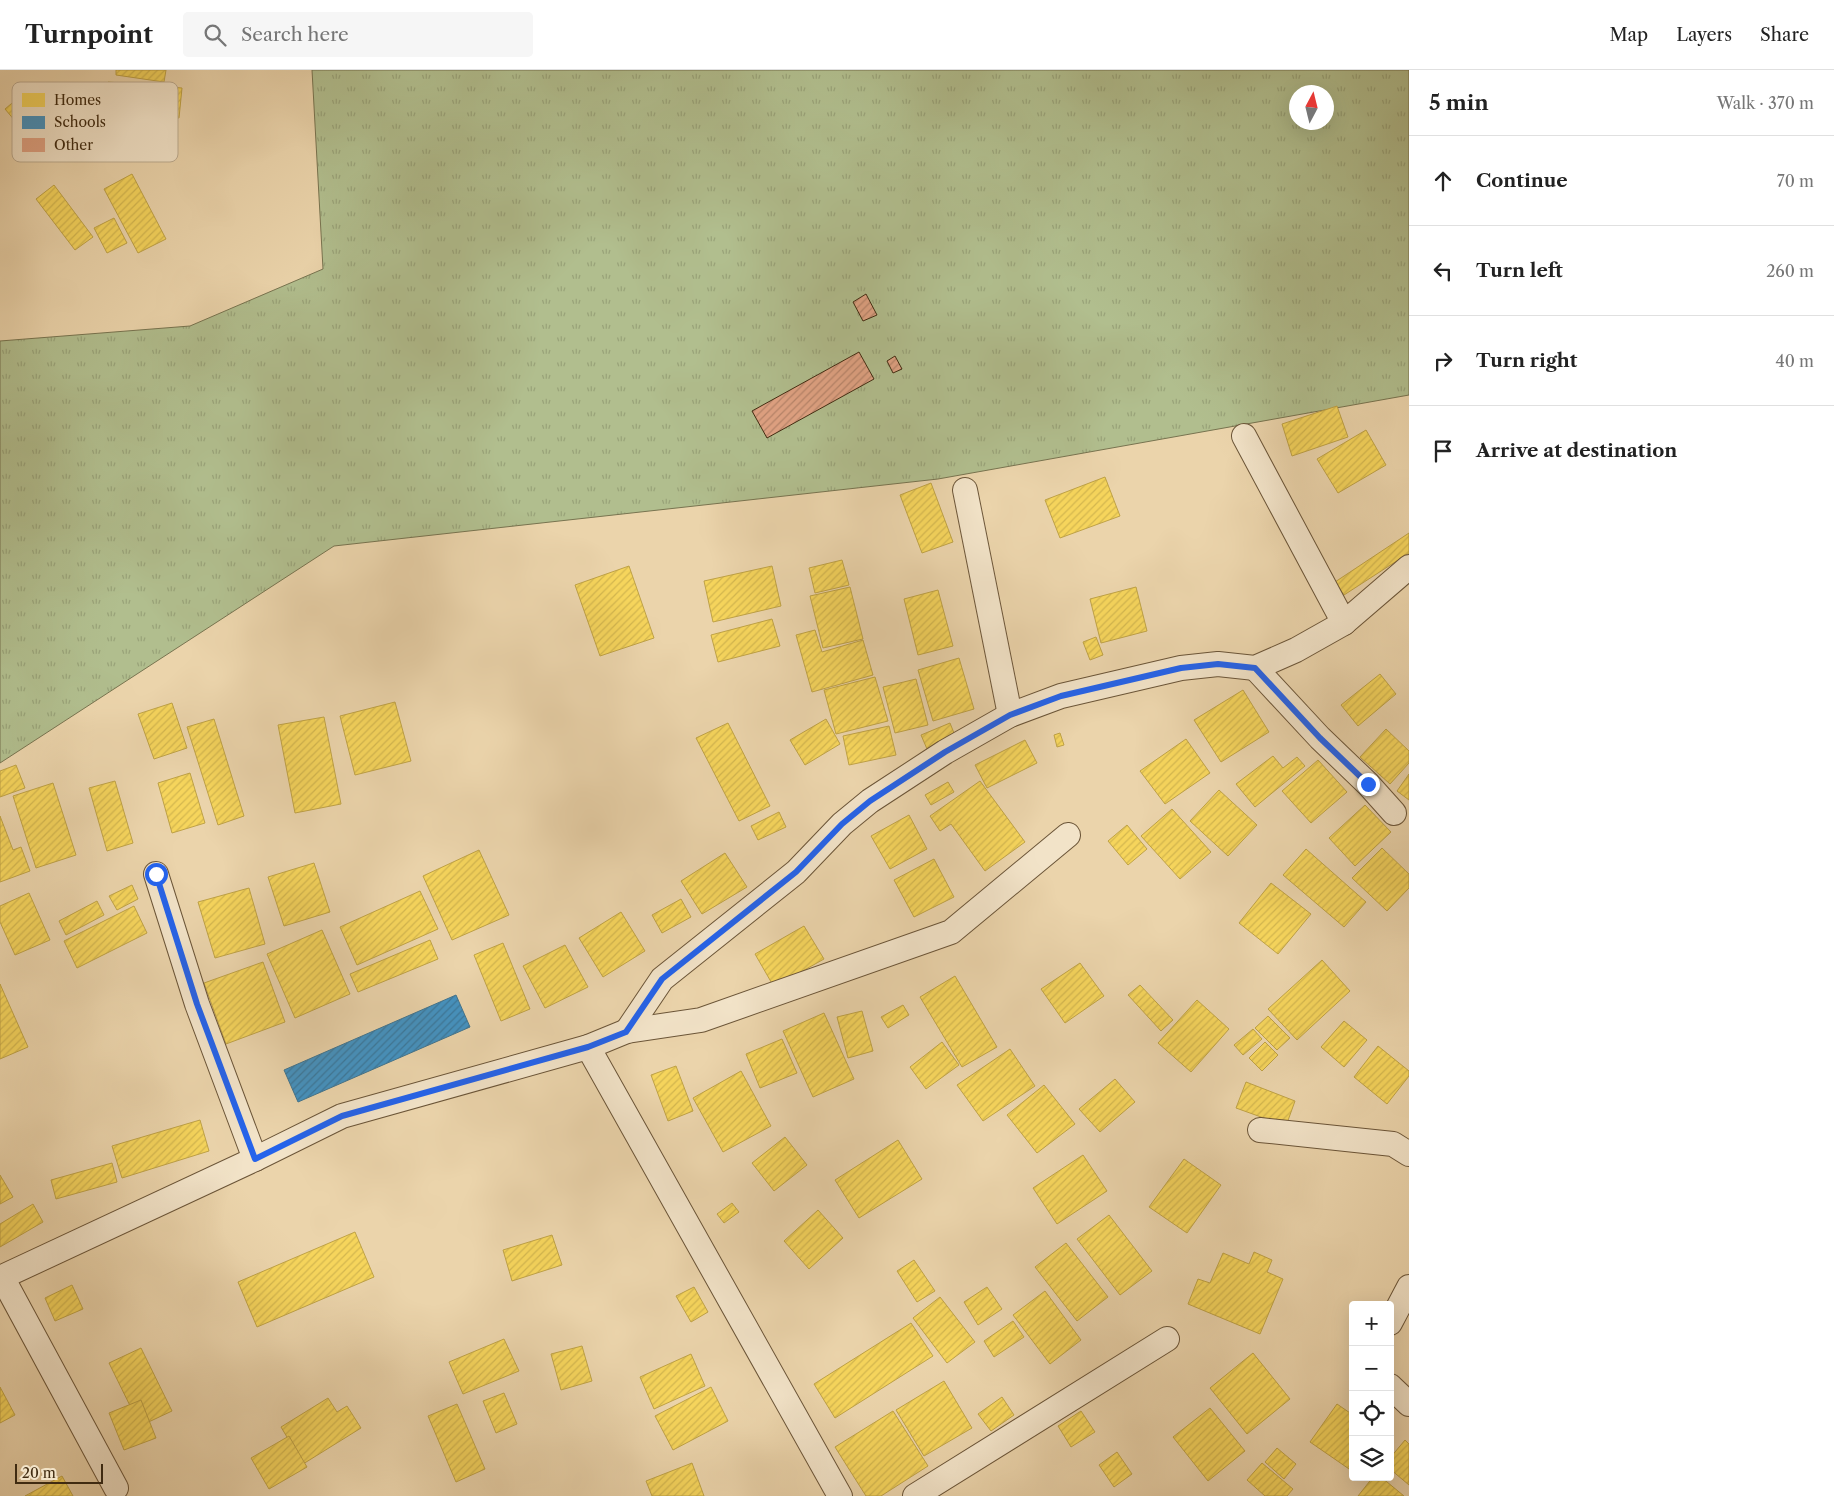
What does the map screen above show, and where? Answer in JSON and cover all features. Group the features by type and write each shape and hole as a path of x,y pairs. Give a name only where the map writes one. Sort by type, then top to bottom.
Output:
{"street":[{"path":"1244,436 1344,623"},
{"path":"965,490 1010,715"},
{"path":"626,1032 662,979 796,872 842,824 870,801 945,752 1010,715 1061,696 1181,668 1218,664 1255,668 1296,650 1344,623 1409,567"},
{"path":"1255,668 1320,738 1368,784 1394,813"},
{"path":"116,1488 1,1277 255,1159 342,1116 588,1047 626,1032 701,1020 952,932 1068,835"},
{"path":"156,874 197,1004 255,1159"},
{"path":"588,1047 840,1496"},
{"path":"1260,1130 1393,1144 1409,1154"},
{"path":"1394,1315 1409,1287"},
{"path":"915,1496 1167,1339"},
{"path":"1394,1390 1409,1404"}],"green space":[{"path":"312,70 1409,70 1409,395 938,479 334,546 0,763 0,341 190,326 323,269"}],"building: Homes":[{"path":"116,70 166,70 164,82 116,75"},
{"path":"178,88 182,88 178,118"},
{"path":"12,103 12,117 5,109"},
{"path":"132,174 166,239 138,253 104,189"},
{"path":"54,185 93,237 75,250 36,199"},
{"path":"114,218 127,243 107,253 94,228"},
{"path":"1337,406 1348,437 1292,456 1282,424"},
{"path":"1366,430 1386,465 1338,493 1317,459"},
{"path":"1105,477 1120,516 1060,538 1045,500"},
{"path":"931,483 953,542 922,553 900,495"},
{"path":"1409,533 1409,553 1344,595 1335,582"},
{"path":"842,560 849,585 815,593 809,568"},
{"path":"629,566 654,638 600,656 575,585"},
{"path":"772,566 781,606 713,622 704,581"},
{"path":"850,587 863,639 823,648 810,596"},
{"path":"1136,587 1147,631 1101,643 1090,599"},
{"path":"938,590 953,646 918,655 904,599"},
{"path":"772,619 780,646 718,662 711,635"},
{"path":"815,630 822,652 863,640 873,675 812,692 796,635"},
{"path":"1096,637 1103,655 1090,660 1083,642"},
{"path":"959,658 974,709 933,721 918,670"},
{"path":"1380,674 1396,694 1358,726 1341,705"},
{"path":"875,677 888,721 836,734 824,690"},
{"path":"916,679 928,725 895,733 883,687"},
{"path":"1243,690 1269,732 1221,762 1194,720"},
{"path":"395,702 411,761 355,775 340,716"},
{"path":"172,703 187,748 154,759 138,714"},
{"path":"324,717 341,804 295,813 278,725"},
{"path":"214,719 244,816 218,825 187,727"},
{"path":"826,719 840,744 805,765 790,740"},
{"path":"728,723 770,806 739,821 696,738"},
{"path":"950,723 956,738 927,749 921,735"},
{"path":"889,726 896,755 849,765 843,736"},
{"path":"1386,729 1409,751 1409,763 1390,784 1360,757"},
{"path":"1060,733 1064,745 1057,747 1054,735"},
{"path":"1186,739 1210,773 1165,804 1140,771"},
{"path":"1025,740 1037,763 987,788 975,765"},
{"path":"1273,756 1283,768 1297,757 1305,766 1255,807 1236,784"},
{"path":"1318,760 1347,792 1311,823 1282,791"},
{"path":"16,765 25,788 0,797 0,771"},
{"path":"190,773 205,823 172,833 158,783"},
{"path":"1409,774 1409,800 1397,791"},
{"path":"115,781 133,843 107,851 89,788"},
{"path":"980,781 1025,842 985,871 951,824 940,831 930,816"},
{"path":"948,782 954,792 931,805 925,795"},
{"path":"53,783 76,855 36,868 13,796"},
{"path":"1219,790 1257,825 1228,856 1190,821"},
{"path":"1365,805 1391,832 1355,866 1329,838"},
{"path":"1172,809 1211,852 1180,879 1141,836"},
{"path":"779,812 786,827 758,840 751,826"},
{"path":"909,815 927,849 890,869 871,836"},
{"path":"0,816 13,850 21,847 30,871 0,882"},
{"path":"1127,825 1147,849 1128,865 1108,841"},
{"path":"1382,848 1409,874 1409,888 1387,911 1352,878"},
{"path":"1306,849 1366,902 1344,927 1283,875"},
{"path":"479,850 509,915 452,940 423,876"},
{"path":"725,853 747,887 702,914 681,881"},
{"path":"934,859 954,897 914,917 894,880"},
{"path":"314,863 330,912 284,926 268,877"},
{"path":"1271,883 1311,914 1278,954 1239,923"},
{"path":"132,885 138,899 117,910 109,896"},
{"path":"249,888 265,944 215,958 198,902"},
{"path":"420,891 438,929 357,965 340,927"},
{"path":"29,893 50,940 15,955 0,922 0,906"},
{"path":"681,899 691,917 662,933 652,915"},
{"path":"97,901 104,915 66,935 59,921"},
{"path":"134,906 147,933 77,968 64,941"},
{"path":"621,912 645,951 603,977 579,938"},
{"path":"804,926 824,959 774,987 755,954"},
{"path":"322,930 350,994 295,1018 267,954"},
{"path":"430,940 438,959 358,992 350,974"},
{"path":"503,943 530,1009 501,1021 474,955"},
{"path":"565,945 588,987 545,1008 523,966"},
{"path":"1322,960 1350,991 1297,1040 1268,1009"},
{"path":"263,962 285,1022 226,1044 204,983"},
{"path":"1080,963 1104,996 1065,1023 1041,989"},
{"path":"955,976 997,1047 962,1067 920,997"},
{"path":"0,984 28,1047 0,1059"},
{"path":"1140,985 1173,1020 1161,1031 1128,995"},
{"path":"1197,1000 1229,1029 1191,1072 1158,1043"},
{"path":"903,1005 909,1015 888,1028 881,1017"},
{"path":"862,1011 873,1051 848,1058 837,1017"},
{"path":"824,1013 854,1079 813,1097 783,1031"},
{"path":"1268,1016 1290,1038 1277,1050 1255,1028"},
{"path":"1344,1021 1367,1040 1344,1067 1321,1047"},
{"path":"1253,1029 1262,1039 1243,1055 1234,1045"},
{"path":"782,1039 797,1073 760,1088 746,1054"},
{"path":"942,1042 959,1065 926,1089 910,1067"},
{"path":"1265,1042 1278,1055 1262,1071 1249,1058"},
{"path":"1378,1046 1409,1071 1409,1076 1387,1104 1354,1077"},
{"path":"1010,1049 1035,1086 983,1121 957,1085"},
{"path":"676,1066 693,1111 668,1121 651,1075"},
{"path":"741,1071 771,1126 723,1152 693,1098"},
{"path":"1115,1079 1135,1102 1100,1132 1079,1109"},
{"path":"1246,1082 1295,1101 1286,1126 1236,1108"},
{"path":"1044,1085 1075,1124 1037,1153 1007,1115"},
{"path":"200,1120 209,1151 122,1178 112,1146"},
{"path":"785,1137 807,1165 774,1191 752,1163"},
{"path":"898,1140 922,1179 859,1218 835,1180"},
{"path":"1083,1155 1107,1191 1057,1224 1033,1188"},
{"path":"1184,1159 1221,1185 1187,1233 1149,1207"},
{"path":"112,1163 117,1182 56,1199 51,1180"},
{"path":"0,1175 13,1197 0,1204"},
{"path":"732,1203 739,1212 724,1223 717,1214"},
{"path":"33,1204 43,1222 0,1247 0,1224"},
{"path":"818,1210 843,1238 809,1269 784,1241"},
{"path":"1109,1215 1152,1271 1120,1295 1077,1239"},
{"path":"355,1232 374,1277 257,1327 238,1282"},
{"path":"552,1235 562,1265 512,1281 503,1250"},
{"path":"1066,1243 1108,1297 1077,1321 1035,1267"},
{"path":"1254,1252 1272,1260 1267,1272 1283,1279 1260,1334 1188,1304 1198,1279 1210,1283 1223,1253 1249,1264"},
{"path":"914,1260 935,1291 917,1302 897,1271"},
{"path":"72,1285 83,1309 55,1321 45,1298"},
{"path":"694,1287 708,1312 691,1322 676,1296"},
{"path":"987,1287 1002,1309 978,1325 964,1302"},
{"path":"1045,1291 1081,1340 1050,1364 1013,1315"},
{"path":"940,1297 975,1342 947,1363 913,1318"},
{"path":"1013,1321 1024,1337 994,1357 984,1341"},
{"path":"911,1323 933,1356 835,1418 814,1384"},
{"path":"504,1339 519,1371 463,1394 449,1362"},
{"path":"582,1346 592,1381 561,1390 551,1354"},
{"path":"141,1348 172,1411 140,1426 109,1363"},
{"path":"1253,1353 1290,1399 1247,1434 1210,1388"},
{"path":"691,1354 705,1386 654,1409 640,1377"},
{"path":"944,1381 972,1428 924,1456 896,1410"},
{"path":"0,1387 15,1415 0,1423"},
{"path":"711,1387 728,1421 673,1450 655,1416"},
{"path":"504,1393 517,1424 496,1433 483,1401"},
{"path":"1002,1397 1014,1415 991,1431 978,1414"},
{"path":"328,1398 337,1412 347,1406 361,1428 303,1464 281,1427"},
{"path":"141,1400 156,1438 124,1450 109,1413"},
{"path":"457,1404 485,1469 456,1482 428,1416"},
{"path":"1337,1404 1349,1412 1349,1469 1310,1442"},
{"path":"1210,1408 1245,1451 1208,1481 1173,1437"},
{"path":"893,1411 928,1466 881,1496 866,1496 835,1447"},
{"path":"1081,1411 1095,1432 1071,1447 1058,1426"},
{"path":"289,1436 307,1467 269,1489 251,1458"},
{"path":"1405,1440 1409,1444 1409,1485 1394,1472 1394,1453"},
{"path":"1277,1448 1296,1464 1284,1479 1265,1462"},
{"path":"1117,1452 1132,1474 1114,1487 1099,1465"},
{"path":"692,1463 704,1496 652,1496 646,1481"},
{"path":"1262,1463 1293,1489 1287,1496 1265,1496 1247,1480"},
{"path":"62,1476 73,1496 25,1496"},
{"path":"1370,1481 1386,1481 1404,1496 1358,1496"}],"building: Schools":[{"path":"456,995 470,1027 298,1102 284,1070"}],"building: Other":[{"path":"866,294 877,315 863,321 853,302"},
{"path":"859,352 874,379 767,438 752,411"},
{"path":"895,356 902,369 893,373 887,361"}],"route":[{"path":"156,874 197,1004 255,1159 342,1116 588,1047 626,1032 662,979 796,872 842,824 870,801 945,752 1010,715 1061,696 1181,668 1218,664 1255,668 1320,738 1368,784"}]}
